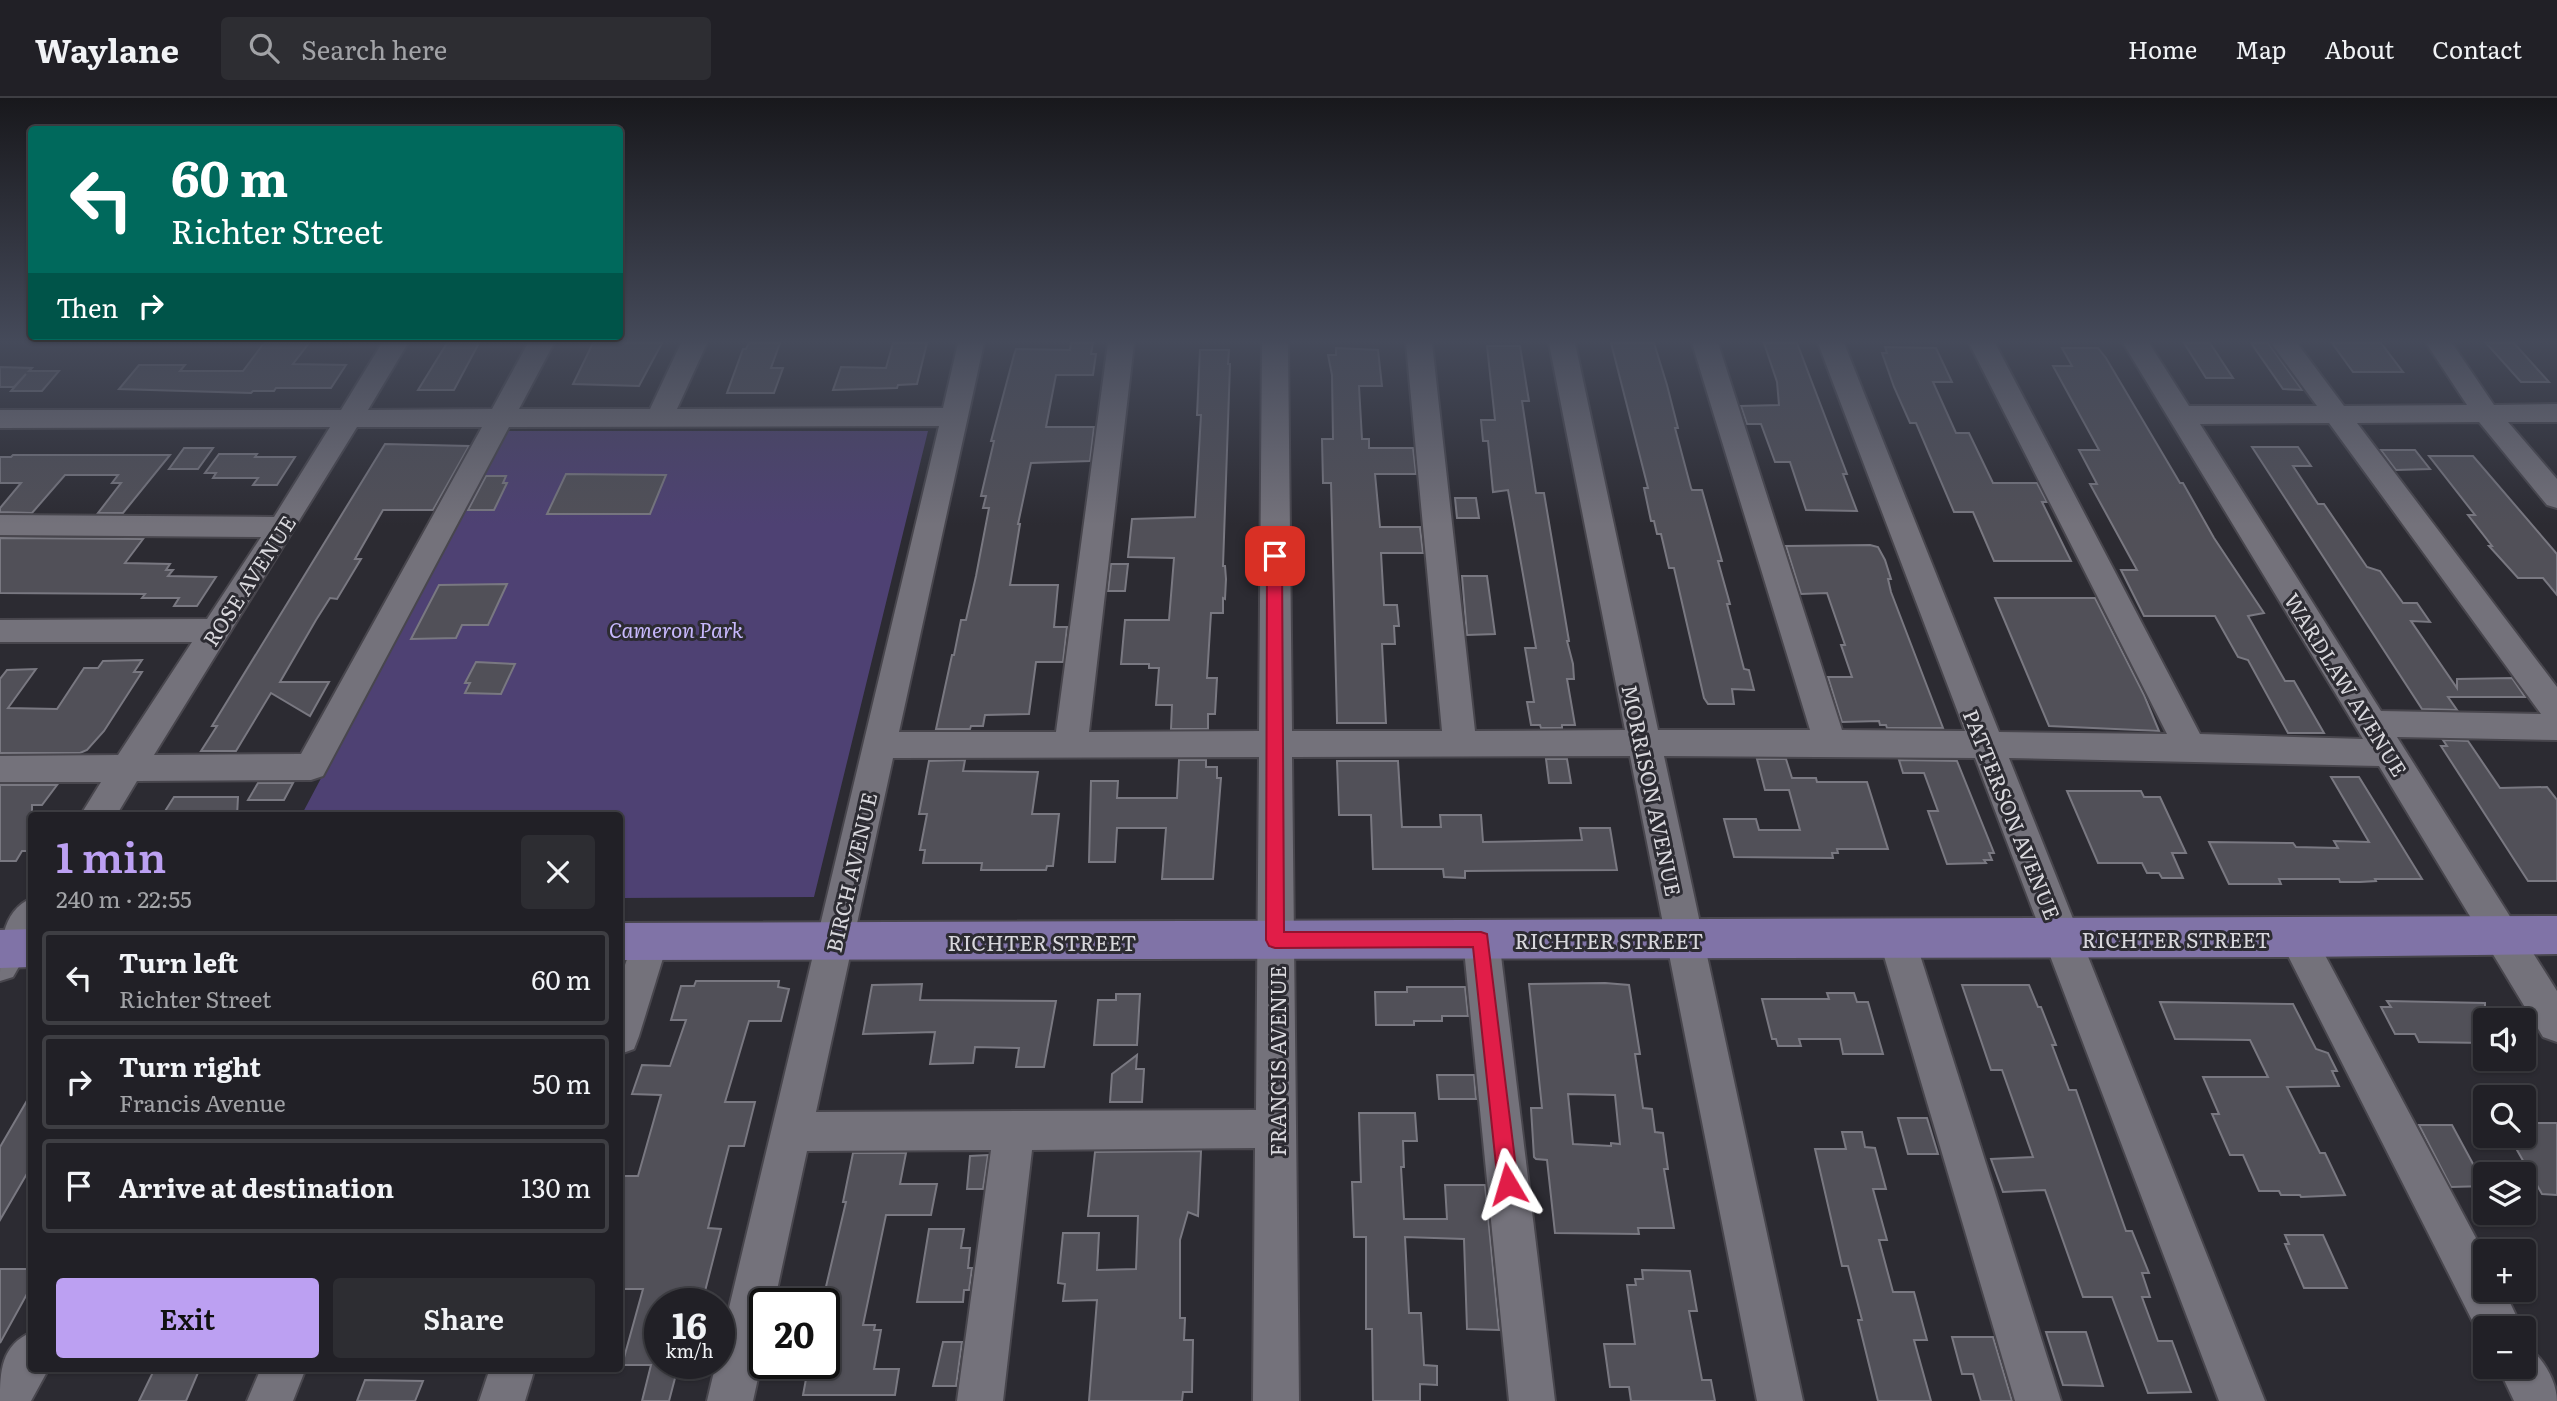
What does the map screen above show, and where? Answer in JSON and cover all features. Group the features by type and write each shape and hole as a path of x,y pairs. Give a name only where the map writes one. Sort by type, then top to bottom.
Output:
{"main road":[{"name":"RICHTER STREET","path":"635,942 2557,935"}],"street":[{"name":"ROSE AVENUE","path":"100,812 358,404"},
{"path":"0,769 311,767 507,404"},
{"path":"660,417 666,404"},
{"name":"BIRCH AVENUE","path":"730,1401 956,404"},
{"path":"1071,743 1113,404"},
{"name":"FRANCIS AVENUE","path":"1275,404 1276,1401"},
{"path":"1425,404 1460,744"},
{"name":"MORRISON AVENUE","path":"1574,404 1780,1401"},
{"path":"1724,404 1830,743"},
{"name":"PATTERSON AVENUE","path":"1854,404 1985,746 2242,1401"},
{"path":"2013,404 2190,747"},
{"name":"WARDLAW AVENUE","path":"2173,404 2557,1025"},
{"path":"2329,404 2557,711"},
{"path":"2480,404 2557,498"},
{"path":"2180,415 2557,413"},
{"path":"0,419 953,417"},
{"path":"0,525 282,527"},
{"path":"0,631 215,630"},
{"path":"2372,724 2557,727"},
{"path":"879,745 1274,742 1830,743 2190,747 2390,753"},
{"path":"10,953 28,920"},
{"path":"2297,938 2494,1316"},
{"path":"1481,939 1532,1401"},
{"path":"1897,939 2038,1401"},
{"path":"623,1017 635,942"},
{"path":"980,1401 1014,1129"},
{"path":"791,1132 1277,1129"},
{"path":"7,1401 28,1362"},
{"path":"270,1401 282,1372"},
{"path":"502,1401 512,1372"},
{"path":"2526,1379 2538,1401"}],"green space":[{"name":"Cameron Park","path":"505,431 928,431 814,897 623,898 623,812 303,812"}],"building":[{"path":"1001,404 1050,404 1046,427 1094,427 1090,461 1031,463 1018,524 1010,585 1058,585 1054,627 1067,627 1063,662 1036,662 1029,714 985,715 983,726 971,726 970,729 936,729 961,620 966,620 989,508 983,508 986,496 981,496 994,441 991,441"},
{"path":"1198,404 1229,404 1223,566 1226,579 1225,599 1223,598 1223,613 1211,613 1207,678 1217,678 1215,714 1208,714 1208,729 1171,729 1172,705 1156,705 1159,668 1149,668 1149,664 1121,664 1125,620 1169,620 1174,558 1128,557 1132,519 1195,517 1201,415 1197,415"},
{"path":"1332,404 1360,404 1362,439 1369,439 1369,448 1413,448 1416,474 1375,474 1380,527 1420,527 1423,553 1381,553 1384,605 1397,605 1399,626 1394,626 1395,644 1382,644 1386,723 1337,723 1331,483 1323,483 1322,439 1333,439"},
{"path":"1493,404 1522,404 1536,493 1544,493 1573,664 1574,679 1567,679 1575,725 1541,728 1540,725 1531,725 1527,702 1534,702 1525,648 1536,648 1508,490 1493,492 1488,441 1483,441 1481,420 1495,420"},
{"path":"1627,404 1672,404 1678,428 1675,428 1691,488 1702,490 1722,561 1718,561 1730,604 1727,604 1744,669 1749,670 1754,690 1732,689 1734,704 1708,704 1704,698 1674,568 1669,568 1661,534 1657,534 1654,521 1651,521 1644,488 1648,488"},
{"path":"1820,404 1847,474 1843,474 1857,511 1806,510 1790,462 1775,462 1761,424 1747,424 1741,406"},
{"path":"1901,404 1943,404 1956,433 1969,433 1993,483 2037,483 2047,502 2042,502 2071,561 1994,561 1973,512 1954,512 1916,423 1910,423"},
{"path":"2074,404 2133,404 2214,538 2264,613 2248,616 2285,681 2294,681 2324,733 2288,733 2248,660 2238,657 2215,616 2144,616 2121,570 2137,570 2090,484 2097,484 2079,450 2099,450"},
{"path":"385,444 469,446 433,510 383,510 355,559 361,559 337,599 330,598 316,620 280,682 329,682 310,716 271,693 236,751 201,751 217,726 212,726"},
{"path":"2252,447 2298,447 2311,466 2293,466 2318,504 2324,504 2367,567 2380,571 2403,603 2417,603 2430,622 2411,621 2457,688 2457,679 2512,678 2525,697 2448,697 2457,710 2422,709"},
{"path":"184,448 213,448 198,469 169,469"},
{"path":"2381,450 2415,450 2430,469 2396,470"},
{"path":"219,454 295,457 277,485 253,485 258,478 213,478 216,473 205,473"},
{"path":"170,455 123,513 98,513 121,483 112,483 118,475 65,475 32,513 0,512 0,508 21,483 0,483 0,457"},
{"path":"2429,456 2473,456 2557,554 2557,595 2543,578 2518,578 2489,546 2492,546 2468,515 2475,515"},
{"path":"566,474 666,475 650,514 547,514"},
{"path":"486,476 506,476 503,483 507,483 494,510 468,510"},
{"path":"1455,498 1476,498 1479,518 1457,518"},
{"path":"0,538 143,539 125,563 170,564 166,570 173,570 168,576 216,577 197,606 174,606 179,598 142,598 145,594 0,593"},
{"path":"1786,546 1878,547 1885,560 1891,579 1888,579 1891,592 1943,728 1887,728 1886,725 1880,725 1879,721 1842,722 1828,677 1852,677 1841,645 1845,645 1827,593 1801,594"},
{"path":"1111,564 1128,564 1125,591 1108,591"},
{"path":"1462,576 1487,576 1495,634 1467,635"},
{"path":"507,584 488,625 462,625 456,638 411,639 439,585"},
{"path":"1995,598 2095,598 2159,731 2049,726"},
{"path":"142,660 134,672 142,672 104,731 87,750 80,753 0,753 0,679 7,670 36,669 8,708 57,709 84,668 98,668 103,661"},
{"path":"476,662 515,664 501,694 465,693 470,683 465,683"},
{"path":"2443,740 2468,741 2500,788 2547,787 2557,800 2557,881 2528,881 2441,746 2447,746"},
{"path":"1546,759 1567,759 1571,783 1549,783"},
{"path":"1757,759 1786,759 1792,778 1816,778 1817,782 1867,782 1888,849 1837,849 1838,853 1832,853 1833,858 1734,857 1724,819 1756,819 1759,830 1800,830 1789,790 1765,790"},
{"path":"965,760 963,771 1038,772 1032,814 1059,814 1053,866 1047,866 1046,870 981,870 982,863 923,863 925,850 920,850 927,814 919,814 929,761"},
{"path":"1179,760 1206,760 1206,767 1217,767 1217,778 1221,778 1213,879 1162,879 1166,828 1117,828 1115,862 1089,862 1091,781 1118,781 1117,798 1177,798"},
{"path":"1899,760 1957,761 1994,853 1989,853 1992,860 1984,860 1986,863 1947,864 1928,811 1938,811 1924,773 1903,773"},
{"path":"1337,761 1398,761 1402,827 1441,827 1440,815 1481,815 1483,842 1582,840 1580,828 1610,828 1617,870 1465,871 1465,878 1444,877 1443,869 1373,869 1371,815 1339,815"},
{"path":"2331,777 2359,777 2422,879 2340,882 2339,879 2279,879 2281,884 2229,884 2209,842 2293,843 2296,847 2338,848 2334,841 2369,842"},
{"path":"258,783 293,783 284,800 248,800"},
{"path":"0,785 57,785 42,805 32,805 32,812 28,812 28,851 22,851 16,861 0,861"},
{"path":"2067,791 2141,791 2144,797 2160,797 2186,853 2172,853 2183,878 2162,878 2159,873 2147,873 2142,863 2098,863"},
{"path":"174,797 238,797 237,812 165,812"},
{"path":"696,981 779,981 778,987 789,989 781,1021 749,1021 725,1102 755,1102 744,1146 729,1146 708,1228 721,1229 706,1288 644,1288 644,1365 623,1365 643,1289 623,1289 623,1176 638,1176 661,1095 632,1094 642,1065 670,1066 686,1020 671,1020 681,986 694,986"},
{"path":"922,984 920,1000 1056,1001 1044,1067 1016,1067 1019,1048 975,1047 973,1063 930,1064 935,1032 863,1034 872,985"},
{"path":"1529,984 1629,985 1640,1054 1635,1054 1643,1108 1652,1109 1655,1132 1663,1133 1668,1169 1664,1169 1674,1228 1638,1228 1639,1234 1555,1233 1547,1160 1534,1157 1531,1108 1542,1108","holes":["1568,1094 1615,1095 1620,1144 1573,1144"]},
{"path":"1962,985 2029,985 2056,1045 2052,1045 2069,1090 2076,1090 2126,1231 2132,1231 2149,1273 2142,1273 2150,1297 2142,1297 2158,1341 2172,1341 2191,1392 2148,1393 2112,1297 2083,1297 2045,1190 2003,1192 1991,1159 2033,1157 2002,1070 1991,1070"},
{"path":"1407,987 1465,987 1468,1016 1442,1016 1442,1021 1414,1021 1414,1025 1376,1025 1375,992 1407,992"},
{"path":"1827,993 1854,993 1857,1002 1868,1002 1883,1054 1843,1054 1840,1039 1799,1039 1801,1046 1778,1046 1776,1039 1772,1039 1762,999 1829,999"},
{"path":"1116,994 1140,994 1137,1045 1094,1045 1098,1000 1116,1000"},
{"path":"2387,1001 2485,1003 2485,1008 2473,1008 2473,1043 2419,1042 2415,1034 2395,1034 2381,1007 2391,1007"},
{"path":"2160,1002 2293,1004 2316,1049 2328,1053 2337,1071 2332,1071 2339,1086 2287,1087 2320,1153 2325,1153 2345,1195 2301,1197 2281,1195 2279,1191 2259,1191 2243,1155 2230,1155 2212,1114 2219,1114 2203,1077 2268,1077 2250,1040 2175,1039"},
{"path":"1137,1055 1136,1069 1144,1069 1142,1102 1110,1102 1112,1074"},
{"path":"1437,1075 1474,1075 1476,1099 1439,1099"},
{"path":"28,1099 28,1172 0,1220 0,1147"},
{"path":"1359,1113 1415,1113 1417,1141 1403,1141 1404,1167 1401,1167 1404,1219 1447,1219 1445,1185 1485,1185 1499,1330 1467,1329 1464,1239 1405,1237 1409,1313 1421,1313 1424,1365 1437,1366 1437,1385 1420,1384 1420,1401 1373,1401 1372,1329 1366,1329 1366,1237 1354,1237 1352,1182 1361,1182"},
{"path":"1898,1118 1927,1118 1938,1154 1908,1154"},
{"path":"2536,1123 2557,1123 2557,1195 2542,1194 2536,1183 2536,1162 2524,1162 2516,1148 2536,1148"},
{"path":"2419,1125 2452,1125 2473,1164 2473,1186 2451,1187"},
{"path":"1842,1132 1862,1132 1865,1147 1875,1148 1886,1189 1873,1189 1887,1240 1879,1240 1893,1292 1914,1292 1927,1340 1914,1340 1931,1401 1878,1401 1858,1320 1862,1320 1848,1266 1842,1266 1815,1149 1846,1149"},
{"path":"1201,1151 1198,1216 1188,1212 1180,1240 1180,1318 1185,1318 1184,1340 1193,1340 1192,1392 1183,1392 1182,1401 1089,1401 1097,1300 1063,1301 1065,1284 1058,1283 1063,1233 1099,1233 1097,1270 1136,1269 1138,1216 1088,1216 1095,1152"},
{"path":"853,1153 906,1153 900,1184 937,1184 931,1215 886,1215 863,1325 875,1325 874,1330 881,1330 874,1369 899,1369 895,1395 803,1395 806,1379 840,1379 840,1288 826,1288 846,1202 843,1202"},
{"path":"988,1155 983,1189 967,1189 970,1156"},
{"path":"929,1229 964,1229 961,1248 970,1248 968,1268 972,1268 969,1290 964,1290 963,1302 917,1302"},
{"path":"2285,1235 2323,1235 2347,1288 2304,1288 2285,1244 2289,1244"},
{"path":"0,1269 28,1269 28,1294 0,1343"},
{"path":"1642,1270 1690,1271 1697,1311 1689,1311 1702,1380 1711,1380 1715,1401 1631,1401 1629,1387 1610,1387 1604,1344 1635,1344 1627,1285 1636,1285 1635,1279 1643,1279"},
{"path":"2046,1332 2086,1332 2103,1386 2063,1385"},
{"path":"1952,1337 1993,1337 2012,1401 1981,1401 1973,1374 1962,1374"},
{"path":"943,1342 962,1342 956,1386 933,1386"},
{"path":"153,1372 198,1372 186,1401 139,1401"},
{"path":"648,1379 675,1379 669,1401 642,1401"},
{"path":"365,1380 423,1381 415,1401 357,1401"}],"route":[{"path":"1275,556 1275,940 1481,939 1508,1184"}]}
